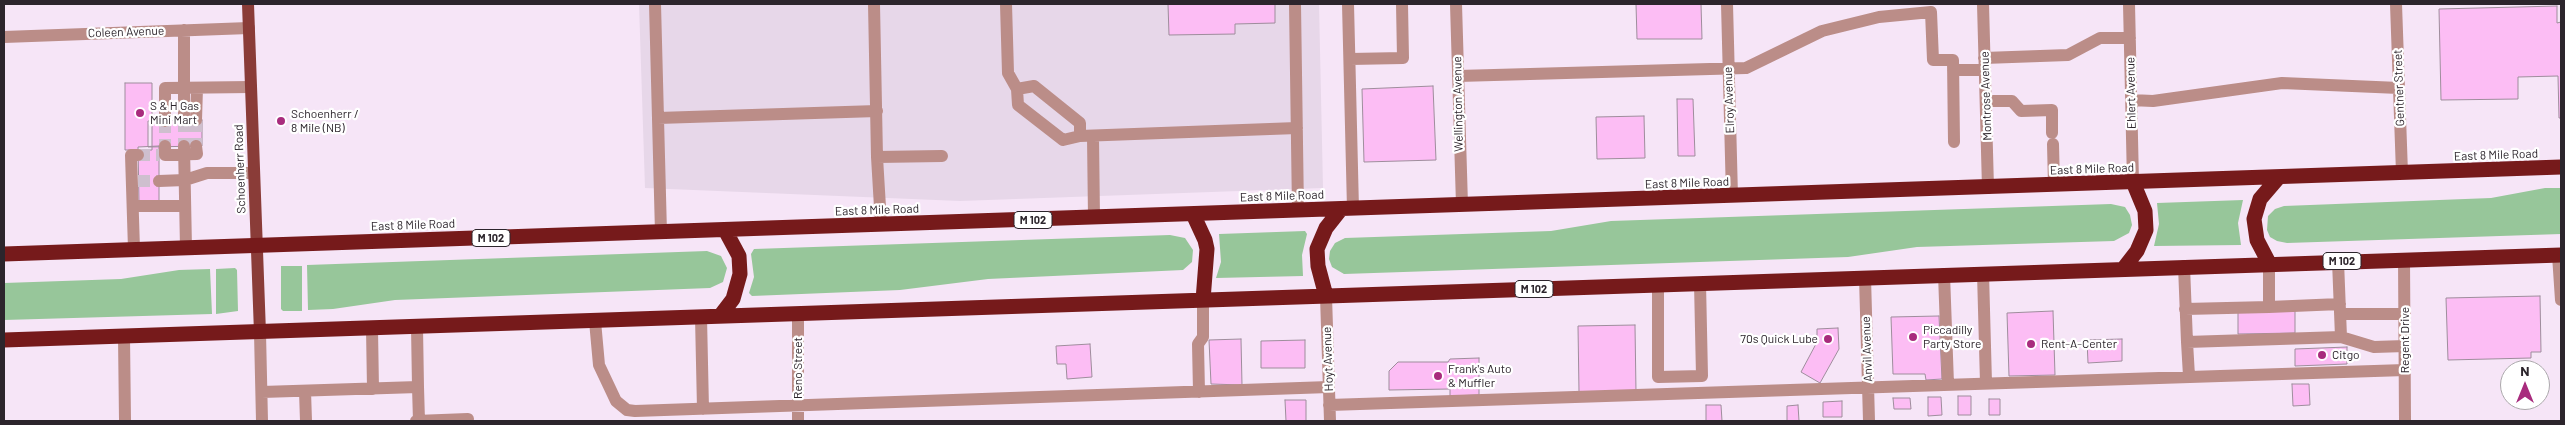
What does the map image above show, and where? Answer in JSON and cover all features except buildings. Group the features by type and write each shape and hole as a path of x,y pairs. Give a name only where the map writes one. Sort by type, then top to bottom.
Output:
{"highway":[{"name":"East 8 Mile Road","path":"4,254 1988,188 2561,167"},
{"path":"2269,263 2257,240 2254,219 2260,199 2278,178"},
{"path":"2124,268 2137,251 2146,230 2145,211 2133,182"},
{"path":"1326,296 1318,266 1317,249 1326,228 1347,209"},
{"path":"1193,214 1203,234 1207,249 1203,300"},
{"path":"720,316 733,299 740,274 739,256 726,230"},
{"name":"M 102","path":"4,340 260,333 2269,263 2560,255"}],"main road":[{"name":"Schoenherr Road","path":"248,4 260,333"}],"street":[{"path":"655,4 661,233"},
{"path":"874,4 877,157 881,224"},
{"path":"1006,4 1008,73 1017,89 1018,105 1063,140 1080,136 1297,128"},
{"path":"1295,4 1298,211"},
{"path":"1347,209 1350,59 1348,4"},
{"path":"1350,59 1403,58 1402,4"},
{"name":"Wellington Avenue","path":"1456,4 1462,205"},
{"name":"Elroy Avenue","path":"1727,4 1732,196"},
{"name":"Montrose Avenue","path":"1983,4 1988,188"},
{"name":"Ehlert Avenue","path":"2129,4 2133,182"},
{"name":"Gentner Street","path":"2396,4 2402,173"},
{"path":"1458,76 1746,68 1822,31 1879,17 1932,12 1933,60 1953,60 1954,142"},
{"name":"Coleen Avenue","path":"4,37 249,28"},
{"path":"184,30 191,88 190,120"},
{"path":"1953,70 1984,64 2068,54 2100,38 2130,38"},
{"path":"2131,100 2153,101 2282,83 2399,88"},
{"path":"1017,89 1034,86 1080,123 1080,136"},
{"path":"165,121 165,88 250,87"},
{"path":"1986,101 2012,101 2021,111 2052,110 2054,185"},
{"path":"658,118 877,111"},
{"path":"1093,137 1094,218"},
{"path":"163,152 188,149 185,180 186,248"},
{"path":"134,249 133,206 135,182 131,155 138,155"},
{"path":"877,157 942,156"},
{"path":"159,181 185,180 207,173 253,173"},
{"path":"133,206 185,206"},
{"path":"2560,255 2561,300"},
{"name":"Regent Drive","path":"2404,259 2405,421"},
{"path":"2338,261 2341,338"},
{"path":"2269,263 2269,307"},
{"path":"2184,266 2189,376"},
{"path":"1983,273 1986,383"},
{"path":"1944,274 1948,384"},
{"name":"Anvil Avenue","path":"1865,277 1870,421"},
{"path":"1658,284 1658,377 1702,376 1700,283"},
{"name":"Hoyt Avenue","path":"1326,296 1330,421"},
{"path":"1199,392 1198,344 1203,337 1203,300"},
{"path":"2186,309 2269,307 2340,309 2405,314"},
{"name":"Reno Street","path":"798,314 798,421"},
{"path":"701,317 703,409"},
{"path":"595,321 599,365 616,401 621,406 635,411 798,407 1329,386"},
{"path":"417,327 417,421 468,419"},
{"path":"372,329 373,389"},
{"path":"260,333 262,421"},
{"path":"124,336 125,421"},
{"path":"2187,342 2341,338 2374,347 2405,346"},
{"path":"1329,406 1868,386 2405,370"},
{"path":"262,392 418,387"},
{"path":"306,391 306,421"}],"shaded area":[{"path":"639,4 1319,4 1323,188 960,201 645,188"}],"green space":[{"path":"2545,188 2561,188 2561,234 2287,243 2270,237 2267,230 2268,216 2275,209 2284,206 2491,198"},
{"path":"2243,200 2238,223 2241,245 2154,246 2159,224 2157,203"},
{"path":"2111,204 2125,207 2130,215 2132,225 2129,233 2114,241 1917,247 1848,257 1344,274 1332,267 1329,259 1330,251 1335,243 1345,238 1551,231 1611,221"},
{"path":"1305,231 1307,234 1302,255 1303,276 1216,278 1221,262 1219,234"},
{"path":"1170,235 1185,238 1193,250 1192,262 1183,270 988,279 900,290 752,296 749,293 754,277 751,254 754,249"},
{"path":"707,251 721,256 727,268 723,282 710,288 395,300 333,309 308,310 307,265"},
{"path":"281,266 302,266 302,311 283,311 281,309"},
{"path":"235,268 237,270 238,311 216,314 216,269"},
{"path":"210,269 212,314 4,320 4,283 121,279 179,270"}],"tunnel":[{"path":"184,120 184,146"},
{"path":"196,120 196,146"},
{"path":"165,121 165,146"},
{"path":"138,155 159,155"},
{"path":"138,181 159,181"}],"place":[{"name":"S & H Gas Mini Mart","path":"140,113"},
{"name":"Schoenherr / 8 Mile (NB)","path":"281,121"},
{"name":"Piccadilly Party Store","path":"1913,337"},
{"name":"70s Quick Lube","path":"1828,339"},
{"name":"Rent-A-Center","path":"2031,344"},
{"name":"Citgo","path":"2322,355"},
{"name":"Frank's Auto & Muffler","path":"1438,376"}]}
